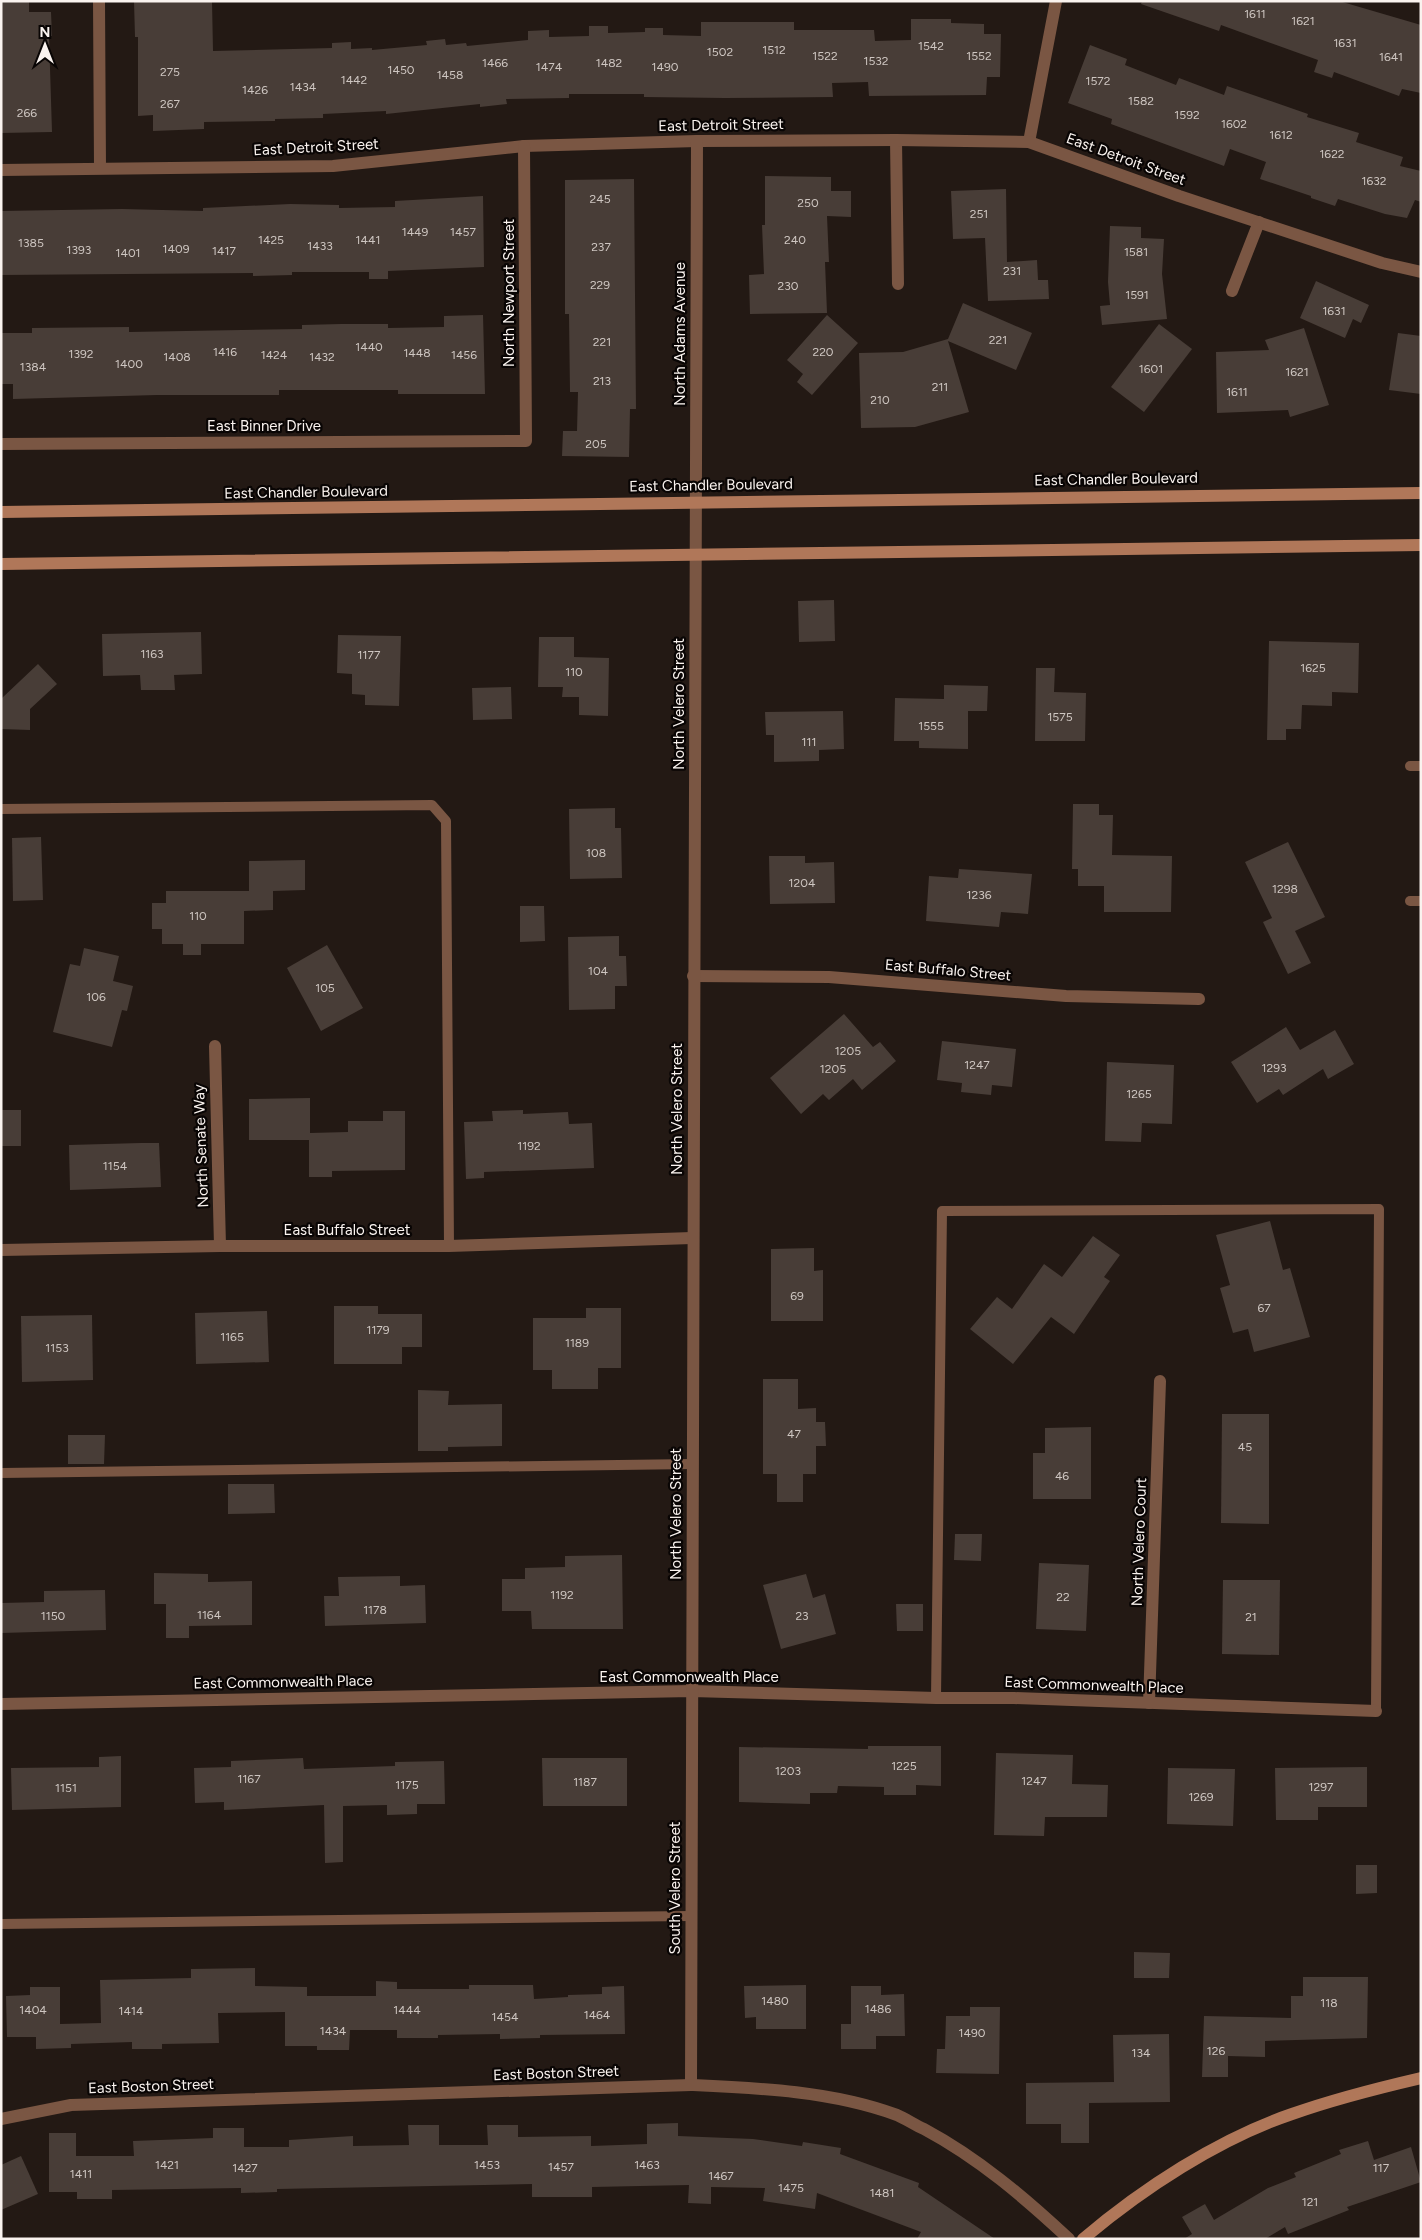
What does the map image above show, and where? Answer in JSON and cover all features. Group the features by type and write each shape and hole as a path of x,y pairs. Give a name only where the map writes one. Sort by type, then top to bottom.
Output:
{"main road":[{"name":"East Chandler Boulevard","path":"1,512 1421,493"},
{"path":"1,564 1421,545"},
{"path":"1083,2239 1118,2209 1230,2140 1291,2114 1421,2078"}],"street":[{"path":"99,1 100,168"},
{"path":"1029,142 1056,1"},
{"path":"896,140 898,284"},
{"name":"East Detroit Street","path":"1,170 333,166 524,146 697,141 896,140 1029,142 1382,263 1421,272"},
{"name":"North Adams Avenue","path":"696,526 697,141"},
{"name":"North Newport Street","path":"524,146 526,441"},
{"path":"1232,292 1259,222"},
{"name":"East Binner Drive","path":"1,444 526,441"},
{"name":"North Velero Street","path":"692,1691 692,1238 696,526"},
{"name":"East Buffalo Street","path":"693,976 829,976 1066,996 1199,999"},
{"name":"North Senate Way","path":"215,1046 220,1246"},
{"name":"East Buffalo Street","path":"1,1250 220,1246 449,1246 692,1238"},
{"name":"North Velero Court","path":"1149,1703 1160,1381"},
{"name":"East Commonwealth Place","path":"1,1704 692,1691 936,1698 1014,1698 1376,1711"},
{"name":"South Velero Street","path":"691,2085 692,1691"},
{"name":"East Boston Street","path":"1,2118 71,2105 691,2085 762,2088 833,2098 897,2115 948,2142 1017,2191 1069,2239"}],"lane":[{"path":"1,809 432,805 446,821 449,1246"},
{"path":"936,1698 942,1211 1380,1209 1376,1711"},
{"path":"1,1473 692,1464"},
{"path":"1,1924 692,1916"}],"building":[{"path":"1,1 29,1 29,12 51,12 52,36 49,36 52,132 1,133"},
{"path":"134,1 212,1 213,51 332,48 332,43 351,42 351,49 372,48 372,50 427,45 426,41 445,39 446,45 466,43 467,46 528,40 528,31 549,30 549,37 589,36 589,26 608,26 608,33 645,32 645,28 663,28 663,35 701,36 701,22 794,22 794,30 874,30 875,41 911,40 911,19 951,19 951,23 984,24 984,34 1001,34 1000,77 987,77 986,95 869,96 868,82 832,83 833,97 725,98 644,97 644,94 569,94 569,98 506,99 507,104 480,107 480,104 386,114 386,111 323,114 323,118 275,119 275,121 204,122 204,129 153,131 153,115 138,116 138,37 135,37"},
{"path":"1142,1 1339,1 1421,25 1421,93 1402,89 1399,96 1334,72 1332,78 1314,72 1318,60 1221,25 1219,31 1141,4"},
{"path":"1090,45 1127,59 1125,65 1176,85 1179,78 1224,95 1227,86 1308,114 1307,117 1359,133 1356,142 1403,157 1400,166 1421,171 1421,202 1415,200 1407,218 1385,214 1338,199 1335,206 1260,179 1266,162 1230,149 1224,166 1111,124 1112,119 1068,103"},
{"path":"765,176 831,177 831,191 851,191 851,217 827,216 829,262 825,262 827,313 750,314 749,275 764,274 762,225 765,225"},
{"path":"634,179 636,409 630,409 629,457 562,456 563,431 577,431 578,392 570,392 569,314 565,314 565,180"},
{"path":"1006,189 1007,262 1037,260 1038,280 1048,280 1049,299 988,301 985,238 953,239 951,191"},
{"path":"483,196 484,267 388,271 388,279 369,279 369,272 292,272 292,275 253,276 253,273 1,275 1,211 122,209 203,211 203,208 290,204 339,205 339,208 395,207 395,201"},
{"path":"1110,226 1141,227 1141,238 1164,239 1162,274 1167,319 1102,325 1100,306 1110,305 1108,282"},
{"path":"1316,281 1369,305 1361,323 1353,319 1345,338 1300,318"},
{"path":"963,303 1032,333 1016,370 948,341 969,412 915,427 861,428 859,353 903,352 948,339"},
{"path":"483,315 485,394 398,394 398,390 279,390 279,395 157,395 13,399 13,384 1,384 1,333 32,333 32,328 129,327 129,332 302,329 302,325 341,324 388,324 388,328 444,327 444,316"},
{"path":"827,315 858,343 812,395 797,382 803,374 787,360"},
{"path":"1159,324 1192,349 1144,412 1111,387"},
{"path":"1304,328 1329,405 1290,417 1288,410 1217,413 1216,352 1269,350 1265,340"},
{"path":"1398,333 1421,336 1421,394 1389,390"},
{"path":"834,600 835,641 799,642 798,601"},
{"path":"201,632 202,674 174,675 175,690 141,690 140,675 103,676 102,634"},
{"path":"338,635 401,636 399,706 365,705 365,695 352,694 352,674 337,673"},
{"path":"539,637 574,637 574,657 609,658 608,716 579,715 579,697 562,697 563,687 538,687"},
{"path":"1269,641 1359,643 1358,693 1332,692 1332,706 1302,705 1301,729 1286,729 1286,740 1267,740"},
{"path":"38,664 57,684 30,709 30,730 1,729 1,699"},
{"path":"1036,668 1055,668 1054,692 1086,693 1085,741 1035,741"},
{"path":"944,685 988,686 987,711 968,711 968,749 919,748 919,741 894,741 895,698 944,699"},
{"path":"511,687 512,719 473,720 472,688"},
{"path":"843,711 844,749 819,750 819,761 774,762 774,735 766,735 765,712"},
{"path":"1073,804 1099,804 1099,815 1113,815 1112,855 1172,856 1171,912 1104,912 1104,886 1078,886 1078,869 1072,869"},
{"path":"615,808 615,828 621,828 622,878 570,879 569,809"},
{"path":"41,837 43,900 13,901 12,838"},
{"path":"1288,842 1325,917 1295,931 1311,963 1288,974 1263,922 1272,918 1245,862"},
{"path":"769,856 805,856 805,863 834,862 835,903 770,904"},
{"path":"305,860 305,890 273,891 273,910 244,911 244,944 201,944 201,955 183,955 183,944 162,944 162,929 152,929 152,903 166,903 166,891 249,891 249,861"},
{"path":"959,869 1032,874 1028,914 1001,912 999,927 926,921 929,876 958,878"},
{"path":"520,906 544,906 545,941 520,942"},
{"path":"619,936 619,956 626,956 627,986 615,986 615,1009 569,1010 568,937"},
{"path":"327,945 363,1008 321,1031 287,968"},
{"path":"84,948 119,956 113,981 133,986 127,1011 122,1010 112,1047 53,1032 70,964 80,966"},
{"path":"844,1014 873,1047 880,1042 896,1061 862,1090 853,1079 829,1100 823,1094 801,1114 770,1078"},
{"path":"1286,1027 1300,1050 1335,1030 1354,1064 1328,1079 1323,1069 1283,1095 1279,1089 1257,1103 1231,1062"},
{"path":"942,1041 1016,1049 1012,1087 992,1085 991,1095 961,1092 962,1083 937,1080"},
{"path":"1107,1062 1174,1065 1172,1124 1142,1123 1141,1142 1105,1141"},
{"path":"310,1098 310,1133 348,1132 348,1121 383,1121 383,1111 405,1111 405,1170 332,1171 332,1177 309,1177 309,1140 249,1140 249,1099"},
{"path":"1,1110 21,1110 21,1146 1,1146"},
{"path":"523,1110 523,1114 568,1112 569,1124 592,1123 594,1168 484,1172 484,1178 466,1179 464,1122 493,1121 492,1111"},
{"path":"159,1143 161,1187 70,1190 69,1145"},
{"path":"1270,1221 1283,1270 1290,1268 1310,1337 1254,1352 1248,1329 1233,1333 1220,1288 1230,1285 1216,1235"},
{"path":"1093,1236 1120,1255 1104,1277 1110,1281 1074,1334 1051,1317 1013,1364 970,1329 997,1297 1012,1309 1044,1264 1062,1277"},
{"path":"814,1248 814,1271 823,1270 823,1321 771,1321 771,1249"},
{"path":"334,1306 378,1306 378,1314 422,1314 422,1347 402,1347 402,1364 334,1364"},
{"path":"586,1308 621,1308 621,1368 598,1368 598,1389 552,1389 552,1370 533,1370 533,1318 586,1318"},
{"path":"267,1311 269,1362 196,1364 195,1313"},
{"path":"92,1315 93,1380 22,1382 21,1316"},
{"path":"763,1379 798,1379 798,1409 816,1408 816,1422 825,1422 826,1446 816,1446 816,1474 803,1474 803,1502 777,1502 777,1474 763,1474"},
{"path":"418,1390 449,1391 448,1405 502,1404 502,1446 448,1447 448,1451 418,1451"},
{"path":"1222,1414 1269,1414 1269,1524 1221,1523"},
{"path":"1091,1427 1091,1499 1033,1499 1033,1453 1045,1453 1045,1428"},
{"path":"68,1435 105,1435 104,1464 68,1464"},
{"path":"228,1484 274,1484 275,1513 228,1514"},
{"path":"955,1534 982,1534 981,1561 954,1560"},
{"path":"622,1555 623,1629 532,1629 531,1611 502,1611 502,1579 525,1579 525,1568 565,1567 565,1556"},
{"path":"1039,1563 1089,1565 1086,1631 1036,1629"},
{"path":"154,1573 208,1574 208,1582 252,1581 252,1625 189,1626 189,1638 166,1638 166,1604 154,1604"},
{"path":"806,1574 813,1598 825,1594 836,1634 781,1649 763,1585"},
{"path":"400,1576 400,1586 425,1585 426,1623 325,1626 324,1596 339,1596 338,1577"},
{"path":"1223,1580 1280,1580 1279,1655 1222,1654"},
{"path":"105,1590 106,1630 1,1633 1,1603 44,1602 44,1591"},
{"path":"896,1604 923,1604 923,1631 897,1631"},
{"path":"868,1746 941,1746 941,1786 916,1785 916,1795 884,1795 884,1787 838,1786 837,1793 810,1793 810,1804 739,1802 739,1747 868,1749"},
{"path":"996,1753 1073,1755 1072,1784 1108,1785 1107,1817 1045,1817 1044,1836 994,1835"},
{"path":"121,1756 121,1807 12,1810 11,1768 99,1767 99,1757"},
{"path":"303,1758 304,1769 395,1766 395,1762 444,1761 445,1804 417,1804 417,1814 387,1815 387,1805 343,1806 343,1862 325,1863 324,1805 224,1810 224,1802 195,1803 194,1768 231,1767 231,1761"},
{"path":"542,1758 627,1758 627,1806 543,1806"},
{"path":"1367,1767 1367,1807 1318,1807 1318,1820 1276,1820 1275,1768"},
{"path":"1168,1768 1235,1769 1233,1826 1167,1824"},
{"path":"1356,1865 1377,1865 1377,1893 1356,1894"},
{"path":"1134,1952 1170,1953 1169,1978 1134,1978"},
{"path":"255,1968 255,1986 307,1987 307,1996 376,1996 376,1981 397,1982 397,1989 469,1989 469,1985 533,1985 534,1999 602,1994 602,1987 624,1986 625,2034 540,2035 540,2038 500,2039 500,2034 438,2035 438,2038 397,2038 397,2030 350,2030 349,2050 317,2050 317,2046 285,2046 285,2012 218,2013 219,2043 162,2044 162,2049 132,2049 132,2042 71,2044 71,2048 36,2049 36,2037 7,2037 6,1996 30,1995 30,1987 60,1987 60,2024 101,2023 100,1980 191,1978 191,1969"},
{"path":"1303,1977 1368,1977 1367,2038 1265,2041 1265,2057 1228,2056 1228,2077 1202,2077 1204,2016 1291,2018 1291,1996 1303,1996"},
{"path":"806,1985 806,2029 756,2029 756,2017 745,2018 744,1986"},
{"path":"851,1986 881,1986 881,1995 904,1994 905,2036 876,2036 876,2049 841,2049 841,2024 851,2024"},
{"path":"970,2007 1000,2007 999,2074 936,2073 937,2049 945,2049 946,2016 970,2016"},
{"path":"1169,2034 1170,2102 1089,2103 1089,2143 1061,2143 1061,2124 1026,2124 1026,2083 1114,2082 1113,2035"},
{"path":"678,2123 678,2136 753,2139 802,2146 803,2142 841,2148 840,2154 919,2183 918,2187 995,2239 917,2239 921,2232 817,2193 815,2209 763,2201 765,2188 711,2187 711,2204 688,2203 689,2185 592,2187 592,2197 532,2197 532,2184 277,2189 277,2192 241,2193 241,2188 112,2190 112,2199 77,2199 77,2192 49,2192 49,2133 76,2133 76,2156 134,2156 133,2141 213,2138 213,2128 244,2128 244,2147 289,2147 289,2140 353,2136 353,2146 409,2145 408,2125 439,2125 439,2145 488,2145 487,2125 518,2125 518,2137 591,2136 591,2146 647,2144 647,2124"},
{"path":"1368,2141 1374,2160 1411,2147 1421,2182 1347,2207 1349,2210 1288,2234 1285,2227 1265,2239 1184,2239 1192,2234 1182,2217 1205,2204 1214,2220 1268,2188 1296,2177 1294,2173 1341,2154 1339,2150"},
{"path":"21,2156 38,2194 1,2210 1,2165"}]}
